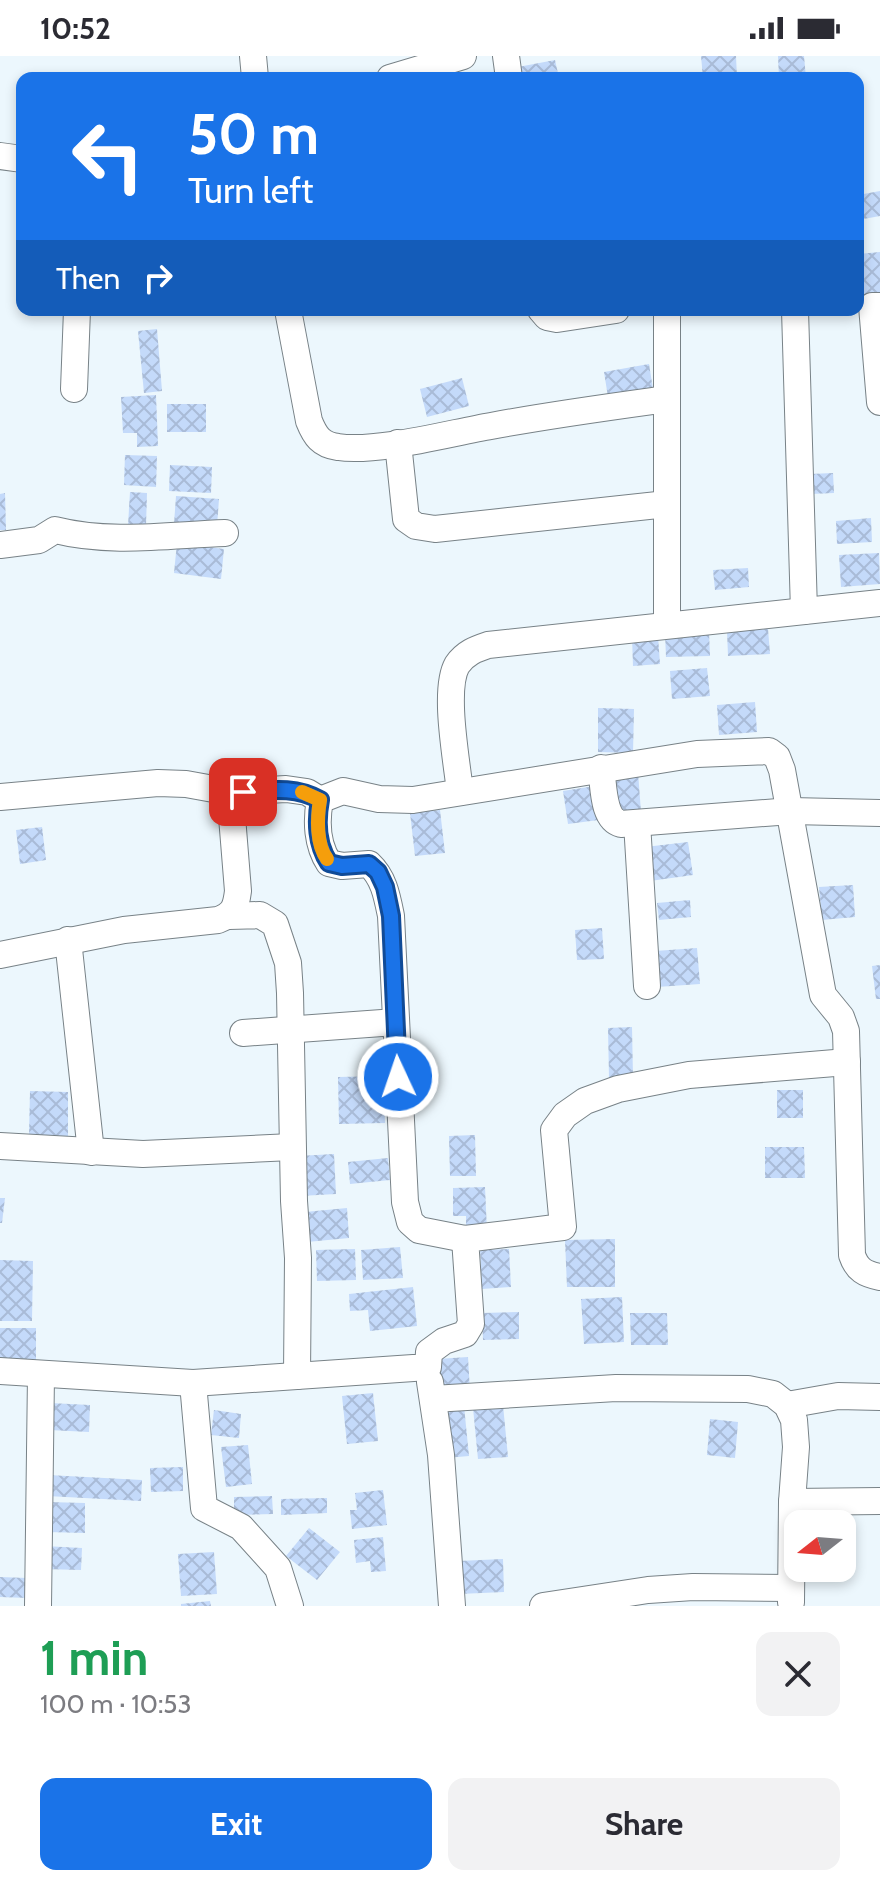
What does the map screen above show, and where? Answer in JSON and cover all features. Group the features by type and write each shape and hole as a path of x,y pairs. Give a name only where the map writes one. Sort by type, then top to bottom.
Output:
{"street":[{"path":"402,72 423,62 463,56"},
{"path":"870,305 880,402"},
{"path":"74,389 77,316"},
{"path":"289,316 303,397 314,435 323,443 337,447 369,448 505,423 667,399"},
{"path":"546,316 557,319 577,316"},
{"path":"667,316 667,625"},
{"path":"795,316 804,611"},
{"path":"398,443 403,507 406,519 416,526 435,529 473,527 667,504"},
{"path":"0,545 39,540 55,530 80,536 105,537 225,533"},
{"path":"460,792 450,690 456,667 469,652 488,645 880,603"},
{"path":"320,800 343,791 379,799 413,800 697,754 769,751 777,757 791,811 823,995 841,1017 846,1031 852,1255 856,1267 880,1277"},
{"path":"601,768 611,820 621,824 791,811 880,813"},
{"path":"0,797 158,783 186,784 230,792 286,789 307,792 320,800"},
{"path":"229,916 236,906 238,891 230,792"},
{"path":"320,800 322,853 329,863 342,866 369,864 378,872 385,887 391,916 405,1202 410,1222 419,1230 465,1239 563,1227 554,1130 565,1115 585,1101 618,1089 689,1075 847,1062"},
{"path":"637,823 647,986"},
{"path":"0,955 124,930 218,920 229,916 260,915 275,924 288,963 298,1258 297,1376"},
{"path":"68,940 91,1152"},
{"path":"243,1033 396,1022"},
{"path":"0,1146 143,1154 292,1147"},
{"path":"452,1606 441,1455 428,1367 429,1352 444,1341 465,1334 471,1324 465,1239"},
{"path":"0,1371 193,1383 428,1367"},
{"path":"38,1606 41,1375"},
{"path":"193,1383 204,1508 241,1527 278,1568 290,1606"},
{"path":"433,1399 616,1388 748,1389 773,1394 787,1405 794,1420 796,1447 791,1597 693,1587 648,1590 543,1606"},
{"path":"787,1405 838,1396 880,1397"},
{"path":"792,1502 880,1501"}],"building":[{"path":"701,56 736,56 737,72 702,72"},
{"path":"778,56 804,56 805,72 779,72"},
{"path":"555,60 558,72 519,72 518,67"},
{"path":"880,191 880,216 864,219 864,194"},
{"path":"880,252 880,297 864,299 864,253"},
{"path":"157,329 162,391 144,393 138,331"},
{"path":"649,364 653,389 608,397 604,372"},
{"path":"462,378 469,406 427,417 420,389"},
{"path":"156,395 158,446 137,447 137,433 123,433 121,397"},
{"path":"167,404 206,404 206,432 167,432"},
{"path":"125,455 157,456 156,487 124,485"},
{"path":"170,465 212,467 211,493 169,491"},
{"path":"833,473 834,493 811,494 810,474"},
{"path":"130,492 147,493 146,525 128,525"},
{"path":"5,493 6,530 0,530 0,494"},
{"path":"176,496 219,499 217,526 174,524"},
{"path":"871,518 872,542 837,544 836,521"},
{"path":"177,543 224,549 221,579 174,573"},
{"path":"879,553 880,584 841,587 839,555"},
{"path":"748,568 749,587 715,590 713,570"},
{"path":"768,629 770,654 728,656 727,631"},
{"path":"709,632 710,656 666,657 665,634"},
{"path":"658,636 660,664 633,666 632,637"},
{"path":"707,668 710,696 672,699 670,671"},
{"path":"755,702 757,732 719,735 717,705"},
{"path":"598,708 634,709 633,753 598,752"},
{"path":"638,772 641,812 615,814 613,774"},
{"path":"601,785 606,819 568,824 563,791"},
{"path":"440,810 445,853 415,856 410,813"},
{"path":"42,827 46,860 20,864 16,830"},
{"path":"688,842 693,875 650,881 645,847"},
{"path":"853,885 855,917 822,920 819,887"},
{"path":"690,900 691,917 659,920 657,903"},
{"path":"602,928 604,959 577,960 575,930"},
{"path":"697,948 700,984 657,987 655,951"},
{"path":"880,965 880,999 876,999 872,966"},
{"path":"632,1027 633,1078 609,1078 608,1028"},
{"path":"383,1076 385,1123 339,1124 338,1077"},
{"path":"777,1090 803,1090 803,1118 777,1118"},
{"path":"30,1091 68,1092 68,1136 29,1135"},
{"path":"475,1135 476,1176 450,1176 449,1136"},
{"path":"765,1147 804,1147 805,1178 765,1178"},
{"path":"334,1154 336,1194 300,1196 298,1156"},
{"path":"388,1158 390,1180 350,1184 348,1162"},
{"path":"485,1187 487,1231 466,1232 466,1216 453,1216 453,1188"},
{"path":"0,1198 5,1198 2,1223 0,1223"},
{"path":"347,1208 349,1238 307,1242 305,1212"},
{"path":"615,1239 615,1287 567,1287 565,1240"},
{"path":"400,1247 403,1278 363,1280 361,1250"},
{"path":"355,1249 356,1280 317,1281 316,1250"},
{"path":"509,1249 511,1287 482,1289 480,1250"},
{"path":"0,1260 33,1261 32,1321 0,1321"},
{"path":"413,1287 417,1326 370,1331 368,1310 350,1311 349,1294"},
{"path":"622,1297 624,1342 584,1344 581,1299"},
{"path":"519,1312 519,1339 483,1340 482,1313"},
{"path":"630,1313 667,1313 668,1345 631,1345"},
{"path":"0,1328 36,1328 36,1363 0,1363"},
{"path":"468,1357 470,1392 438,1393 437,1359"},
{"path":"373,1393 378,1441 347,1444 342,1396"},
{"path":"50,1403 90,1405 89,1432 49,1430"},
{"path":"503,1405 508,1457 478,1459 473,1408"},
{"path":"464,1406 469,1456 446,1458 441,1408"},
{"path":"214,1410 241,1414 239,1438 211,1435"},
{"path":"710,1419 738,1422 735,1458 707,1455"},
{"path":"248,1445 252,1484 226,1487 221,1447"},
{"path":"183,1467 183,1491 151,1492 150,1468"},
{"path":"48,1475 142,1480 141,1501 47,1496"},
{"path":"383,1490 387,1525 352,1529 350,1510 357,1510 355,1493"},
{"path":"272,1496 273,1514 234,1515 234,1497"},
{"path":"327,1498 327,1513 281,1515 281,1499"},
{"path":"47,1502 85,1503 85,1533 47,1532"},
{"path":"309,1528 340,1552 317,1580 286,1556"},
{"path":"383,1537 386,1571 371,1572 370,1561 356,1563 354,1540"},
{"path":"44,1546 82,1548 81,1570 43,1569"},
{"path":"214,1552 217,1594 181,1596 178,1554"},
{"path":"503,1559 504,1592 459,1594 458,1561"},
{"path":"0,1577 27,1578 28,1598 0,1597"},
{"path":"210,1601 211,1606 181,1606 181,1604"}],"slow traffic":[{"path":"302,792 320,800 320,837 322,853 327,859"}],"route":[{"path":"243,792 286,789 307,792 320,800 318,812 322,853 329,863 342,866 369,864 378,872 385,887 391,916 398,1077"}]}
